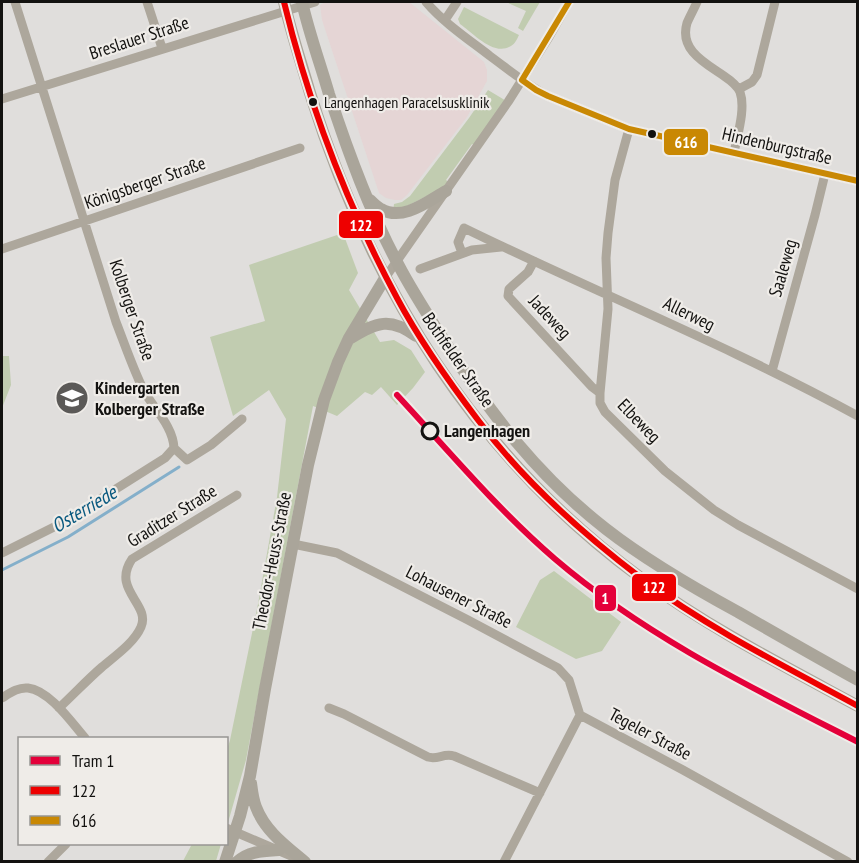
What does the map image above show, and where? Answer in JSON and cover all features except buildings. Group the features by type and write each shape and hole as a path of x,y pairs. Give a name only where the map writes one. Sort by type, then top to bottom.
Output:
{"main road":[{"name":"Bothfelder Straße","path":"307,3 310,33 339,124 366,197 416,296 486,405 524,452 566,495 606,529 648,559 692,587 858,680"},
{"name":"Bothfelder Straße","path":"285,6 323,132 351,205 385,278 420,339 461,398 506,454 556,507 639,577 699,618 858,706"},
{"path":"366,197 382,210 401,213 410,211 446,191"},
{"name":"Theodor-Heuss-Straße","path":"225,861 231,830 250,776 293,544 324,400 350,338 385,278"},
{"path":"350,338 369,327 385,323 400,326 420,339"},
{"path":"250,776 254,801 261,817 277,838 304,861"},
{"path":"237,861 257,852 279,850"}],"street":[{"name":"Kolberger Straße","path":"15,2 116,322 145,391 170,432 174,448"},
{"path":"147,2 162,48"},
{"name":"Hindenburgstraße","path":"426,2 464,36 522,80 548,96 629,129 858,181"},
{"path":"445,20 457,2"},
{"path":"385,278 522,80 570,2"},
{"path":"697,2 687,22 686,41 698,59 732,81 739,89 742,99 734,153"},
{"path":"739,89 752,82 757,75 775,2"},
{"name":"Breslauer Straße","path":"2,99 285,6 307,3"},
{"name":"Elbeweg","path":"629,129 615,180 606,258 608,309 600,403 605,412 665,471 705,503 738,525 858,589"},
{"name":"Königsberger Straße","path":"2,249 300,148"},
{"name":"Saaleweg","path":"772,371 825,174"},
{"name":"Allerweg","path":"462,254 458,242 464,228 772,371 858,416"},
{"path":"420,270 472,250 504,247"},
{"name":"Jadeweg","path":"534,261 528,272 509,289 508,296 600,393"},
{"path":"2,553 62,523 165,458 174,448 187,460 211,446 242,419"},
{"name":"Graditzer Straße","path":"58,708 130,642 142,627 142,615 125,579 132,559 237,495"},
{"name":"Lohausener Straße","path":"293,544 337,553 558,668 569,680 580,715"},
{"path":"2,698 14,691 29,688 37,690 45,695 84,737"},
{"path":"329,708 428,758 434,759 447,754 454,756 540,793"},
{"name":"Tegeler Straße","path":"504,861 580,715 848,861"},
{"path":"231,830 304,861"},
{"path":"48,861 64,845"}],"shaded area":[{"path":"325,2 409,2 484,62 487,81 467,117 401,200 386,198 379,193 322,20 320,5"}],"green space":[{"path":"506,2 540,2 523,31 518,28 526,11"},
{"path":"464,7 519,35 516,41 504,49 484,42 460,24 458,19"},
{"path":"488,90 508,102 477,147 472,144 446,180 451,184 393,213 394,204 410,196"},
{"path":"343,233 358,273 349,290 380,342 394,340 411,350 425,372 397,405 381,387 372,395 365,392 337,416 313,406 246,760 228,823 228,747 258,604 277,497 286,419 269,390 233,416 210,337 265,321 249,265"},
{"path":"2,356 9,356 11,385 2,408"},
{"path":"554,571 621,622 602,651 576,659 516,627 540,580"},
{"path":"191,845 221,845 216,861 183,861"}],"waterway":[{"name":"Osterriede","path":"2,570 68,537 179,467"}],"tram line":[{"name":"1","path":"397,395 513,520 555,559 590,587 662,637 700,659 858,742"}],"transit line":[{"name":"122","path":"284,2 305,79 331,154 379,263 425,345 495,442 554,505 641,578 720,630 858,706"},
{"name":"616","path":"522,80 569,2"},
{"name":"616","path":"522,80 548,96 629,129 858,181"}],"place":[{"name":"Langenhagen Paracelsusklinik","path":"313,102"},
{"name":"Kindergarten Kolberger Straße","path":"72,398"},
{"name":"Langenhagen","path":"430,431"}]}
